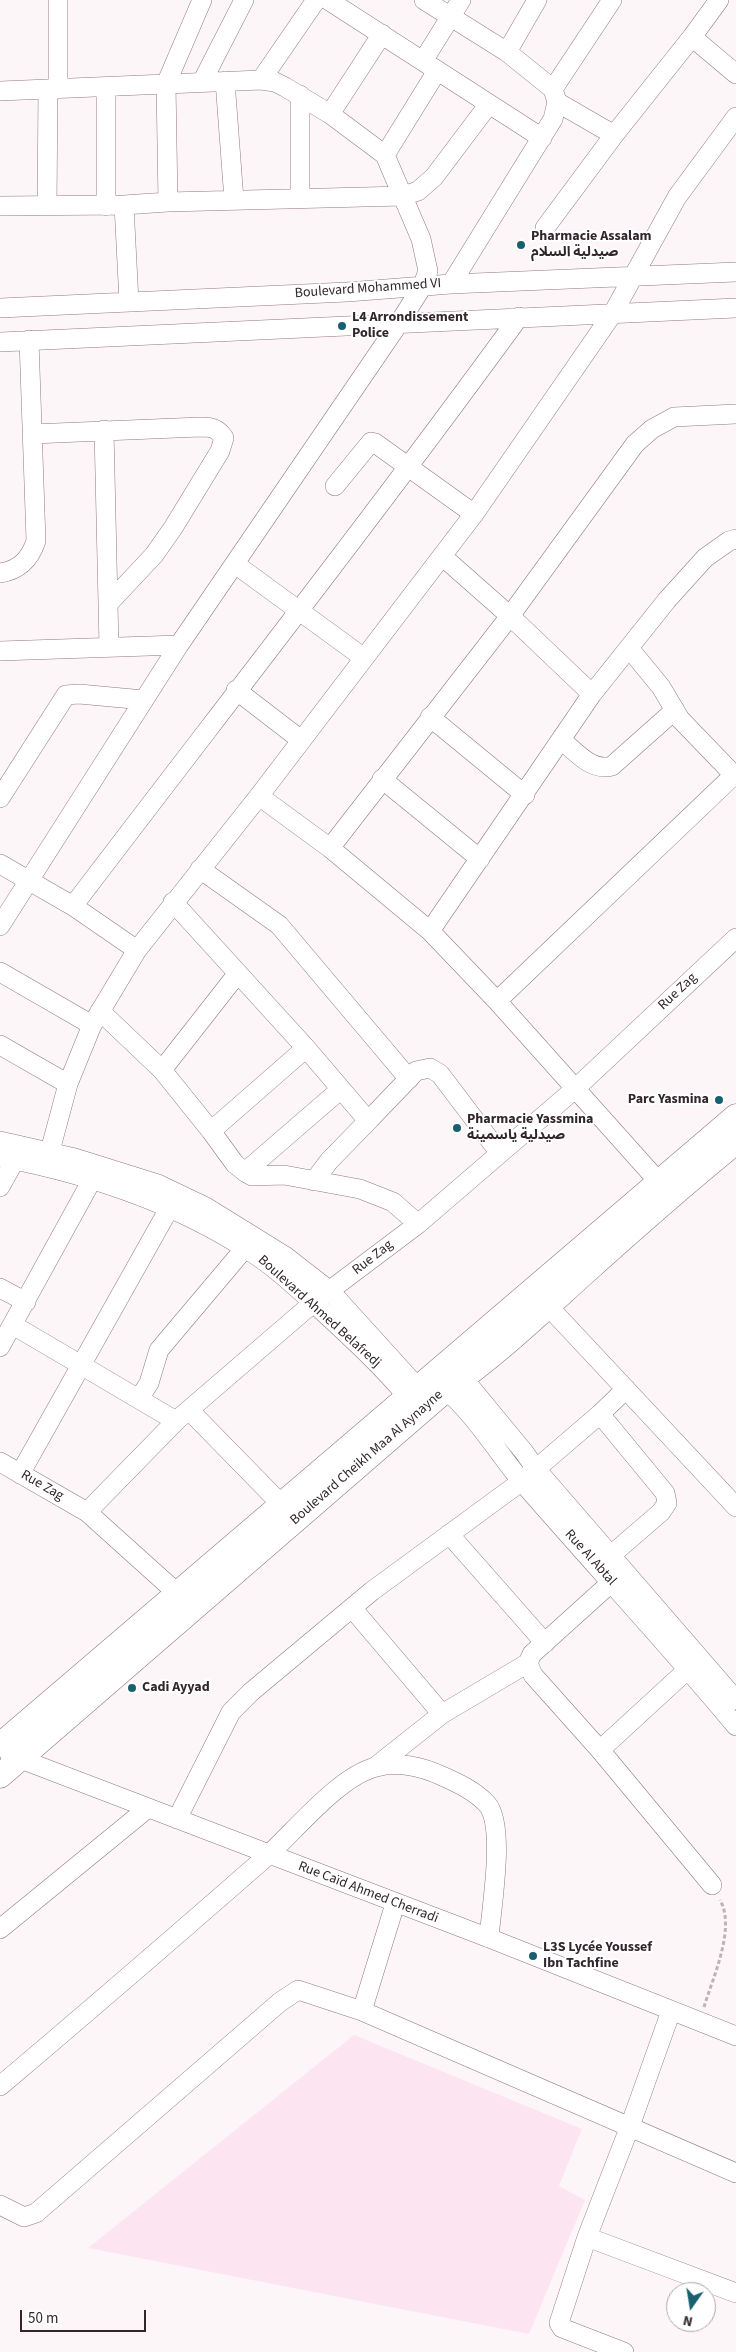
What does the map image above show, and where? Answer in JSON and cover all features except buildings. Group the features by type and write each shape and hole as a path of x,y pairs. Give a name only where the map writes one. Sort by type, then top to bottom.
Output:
{"main road":[{"name":"Boulevard Cheikh Maa Al Aynayne","path":"0,1745 281,1504 409,1385 736,1116"},
{"name":"Boulevard Cheikh Maa Al Aynayne","path":"0,1776 10,1755 548,1306 674,1193 736,1142"}],"street":[{"path":"47,206 58,0"},
{"path":"168,202 166,84 202,0"},
{"path":"202,82 244,0"},
{"path":"261,80 316,0"},
{"path":"328,0 542,138"},
{"path":"424,0 507,52 555,95 614,135"},
{"path":"386,155 430,66 450,17 461,0"},
{"path":"507,52 537,0"},
{"path":"451,284 553,119 555,95 612,0"},
{"path":"545,228 614,135 719,0"},
{"path":"330,114 382,34"},
{"path":"692,37 736,74"},
{"path":"0,91 225,81 261,80 276,82 330,114 386,155 421,239 428,271 422,287 399,323 179,645 28,879 0,926"},
{"path":"225,81 234,200"},
{"path":"106,87 115,205 129,302"},
{"path":"300,96 300,198"},
{"path":"0,206 115,205 403,196 418,191 434,177 489,104"},
{"path":"48,1158 68,1084 96,1018 137,950 173,902 259,796 474,514 613,313 677,197 730,132 736,117"},
{"name":"Boulevard Mohammed VI","path":"0,308 451,284 736,272"},
{"path":"0,342 736,308"},
{"path":"73,906 236,690 409,467 519,317"},
{"path":"0,573 23,564 32,553 36,541 29,340"},
{"path":"330,848 510,616 634,444 652,429 674,417 736,414"},
{"path":"32,434 211,427 220,431 224,438 220,451 173,528 148,562 108,604"},
{"path":"104,430 109,647"},
{"path":"335,486 371,442 474,514"},
{"path":"430,931 525,795 592,694 667,600 705,558 729,541 736,539"},
{"path":"442,556 510,616 592,694"},
{"path":"235,564 364,658"},
{"path":"0,651 179,645"},
{"path":"497,1001 735,774 680,719 661,687 629,648"},
{"path":"236,690 301,740"},
{"path":"0,798 66,695 79,694 144,700"},
{"path":"562,740 595,766 606,768 612,766 675,710"},
{"path":"430,717 525,795"},
{"path":"382,779 480,859"},
{"path":"259,796 330,848 430,931 497,1001 658,1181"},
{"path":"0,864 73,906 137,950"},
{"path":"200,869 279,926 409,1079"},
{"path":"173,902 364,1114"},
{"name":"Rue Zag","path":"0,1462 87,1512 182,1415 314,1303 418,1224 499,1152 576,1088 733,946"},
{"path":"0,972 96,1018 162,1070 211,1130 235,1164 244,1172 252,1176 284,1175 360,1189 393,1202 418,1224"},
{"path":"162,1070 238,972"},
{"path":"0,1045 68,1084"},
{"path":"211,1130 306,1048"},
{"path":"314,1181 364,1114 409,1079 416,1071 430,1068 440,1074 499,1152"},
{"path":"244,1172 342,1089"},
{"name":"Boulevard Ahmed Belafredj","path":"0,1141 48,1158 92,1178 206,1207 285,1256 330,1291 409,1385"},
{"path":"0,1186 8,1158"},
{"name":"Boulevard Ahmed Belafredj","path":"8,1158 76,1158 174,1200 275,1268 375,1359 409,1385"},
{"path":"0,1347 92,1178"},
{"path":"20,1474 174,1200"},
{"path":"139,1399 149,1383 154,1362 160,1350 245,1248"},
{"path":"0,1288 26,1302"},
{"path":"548,1306 736,1507"},
{"path":"13,1325 139,1399 182,1415 281,1504"},
{"name":"Rue Al Abtal","path":"455,1384 465,1406 529,1475 694,1662 736,1700"},
{"path":"177,1819 231,1712 251,1692 352,1608 529,1475 626,1389"},
{"path":"600,1414 665,1493 667,1503 661,1512 610,1556"},
{"name":"Rue Al Abtal","path":"529,1475 610,1556 618,1577"},
{"path":"87,1512 177,1593"},
{"path":"449,1534 545,1643"},
{"path":"0,2086 268,1855 332,1794 348,1781 376,1767 442,1714 528,1663 532,1654 618,1577"},
{"path":"352,1608 442,1714"},
{"path":"600,1750 694,1662"},
{"name":"Rue Al Abtal","path":"694,1662 736,1726"},
{"path":"528,1663 533,1675 600,1750 712,1885"},
{"name":"Rue Caïd Ahmed Cherradi","path":"10,1755 395,1904 489,1938 736,2036"},
{"path":"376,1767 397,1764 436,1774 476,1795 488,1805 493,1816 496,1846 489,1938"},
{"path":"0,1929 148,1808"},
{"path":"362,2011 395,1904"},
{"path":"0,2205 24,2217 36,2213 292,1993 303,1990 362,2011 736,2173"},
{"path":"624,2352 562,2328 559,2323 587,2236 630,2126 671,2011"},
{"path":"587,2236 736,2293"}],"path":[{"path":"700,2022 725,1939 724,1907 712,1885"}],"shaded area":[{"path":"354,2035 582,2129 559,2186 585,2200 529,2334 88,2248"}],"place":[{"name":"Pharmacie Assalam صيدلية السلام","path":"521,245"},
{"name":"L4 Arrondissement Police","path":"342,326"},
{"name":"Parc Yasmina","path":"719,1100"},
{"name":"Pharmacie Yassmina صيدلية ياسمينة","path":"457,1128"},
{"name":"Cadi Ayyad","path":"132,1688"},
{"name":"L3S Lycée Youssef Ibn Tachfine","path":"533,1956"}]}
